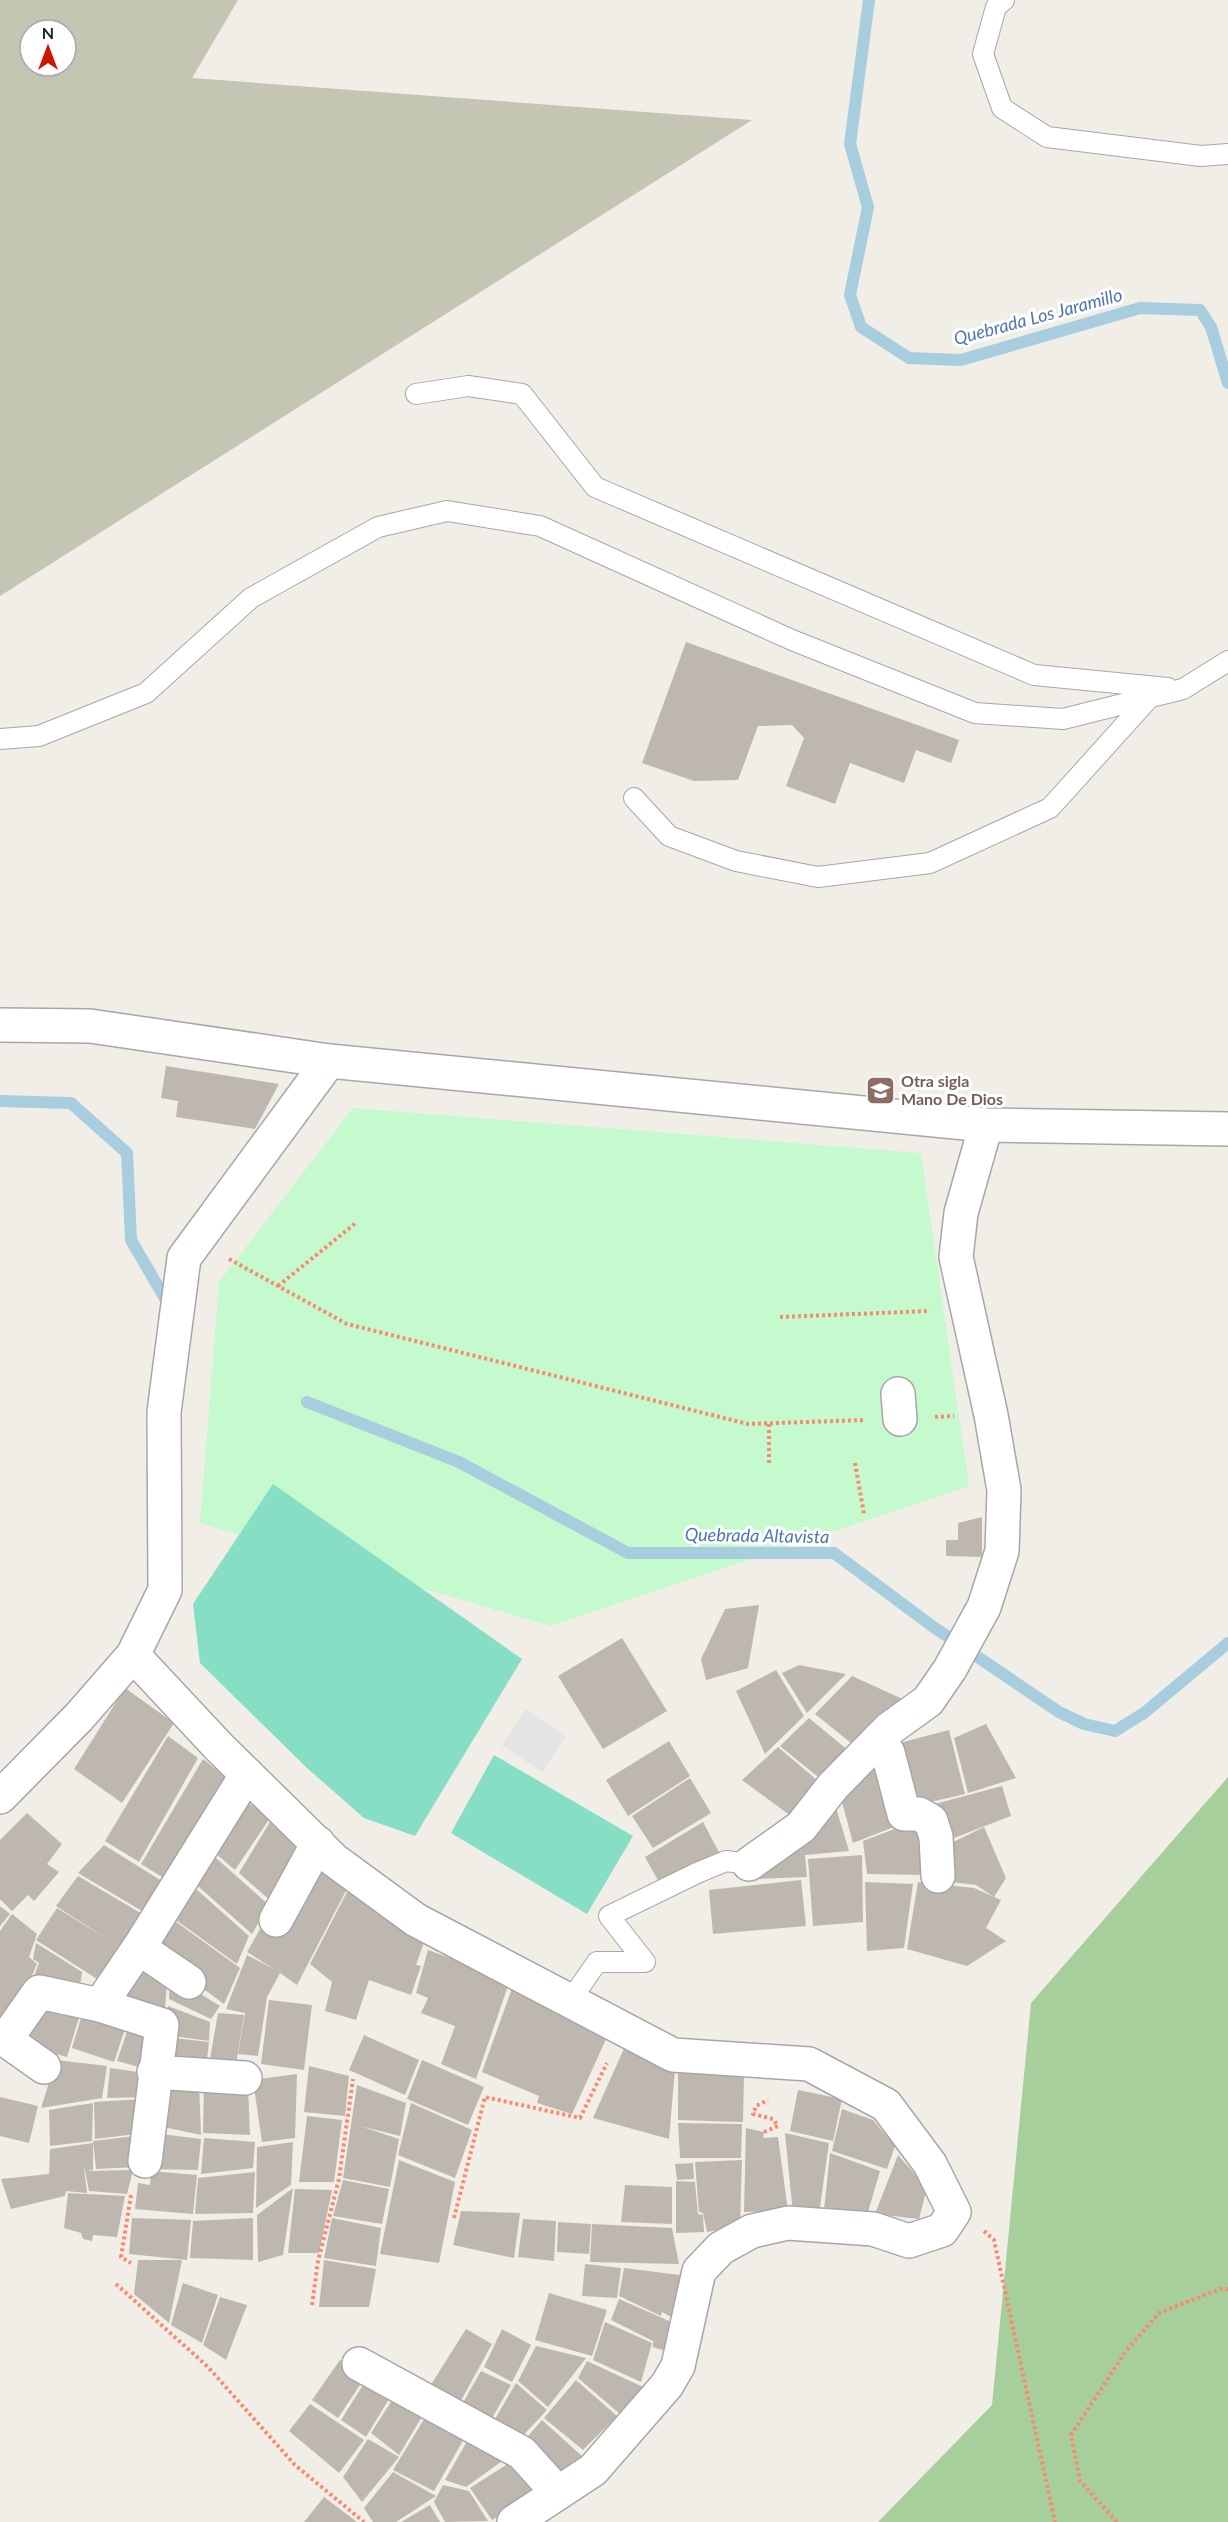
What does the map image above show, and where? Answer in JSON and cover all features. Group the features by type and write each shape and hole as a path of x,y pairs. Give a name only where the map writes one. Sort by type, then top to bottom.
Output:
{"street":[{"path":"0,1025 90,1026 329,1061 986,1125 1228,1129"},
{"path":"0,1797 80,1717 133,1655 165,1590 164,1412 184,1258 329,1061"},
{"path":"749,1864 801,1827 833,1786 889,1729 928,1701 950,1669 984,1607 1002,1551 1004,1490 991,1415 956,1257 961,1213 986,1125"},
{"path":"133,1655 247,1774 334,1860 416,1920 673,2055 809,2064 886,2105 930,2164 954,2212 942,2230 909,2241 873,2229 788,2223 752,2231 721,2248 699,2271 678,2366 667,2385 594,2470 514,2522"},
{"path":"879,1740 888,1753 903,1814 919,1814 931,1821 936,1837 938,1876"},
{"path":"100,2005 139,1948 247,1774"},
{"path":"276,1920 318,1843"},
{"path":"139,1948 189,1982"},
{"path":"44,2067 5,2038 39,1992 100,2005 162,2025 154,2072 145,2161"},
{"path":"154,2072 245,2078"},
{"path":"358,2364 522,2453 558,2493"}],"lane":[{"path":"1004,0 996,7 983,54 1002,108 1047,137 1201,156 1228,154"},
{"path":"416,394 468,386 522,394 596,487 1035,675 1183,689"},
{"path":"0,739 39,736 146,693 251,598 378,527 447,511 540,526 792,640 975,713 1063,719 1183,689 1228,661"},
{"path":"634,798 669,836 736,861 818,877 930,863 1050,808 1150,697"},
{"path":"570,2001 597,1962 645,1962 609,1916 726,1861 749,1864"}],"path":[{"path":"278,1286 357,1222"},
{"path":"197,1240 347,1324 747,1424"},
{"path":"780,1317 967,1310"},
{"path":"769,1424 769,1463"},
{"path":"855,1463 864,1514"},
{"path":"454,2218 485,2097 580,2118 601,2078"},
{"path":"312,2305 318,2261 339,2179 353,2079"},
{"path":"131,2263 121,2257 122,2246 133,2182 145,2161"},
{"path":"954,2212 976,2224 994,2240 1055,2522"},
{"path":"116,2284 208,2367 295,2465 364,2522"},
{"path":"1117,2522 1080,2481 1071,2435 1126,2350 1159,2313 1220,2289 1228,2289"}],"shaded area":[{"path":"0,0 238,0 192,78 752,120 0,596"},
{"path":"526,1709 566,1736 542,1772 502,1745"}],"green space":[{"path":"353,1108 921,1153 969,1486 551,1626 200,1523 219,1282"},
{"path":"273,1484 522,1659 415,1836 364,1818 307,1768 200,1663 193,1604"},
{"path":"494,1755 633,1836 587,1914 451,1833"},
{"path":"1228,1777 1228,2522 878,2522 992,2405 1031,2003"}],"building":[{"path":"686,642 959,740 951,763 916,750 904,783 850,763 835,804 786,786 804,738 792,725 758,726 738,780 694,781 642,763"},
{"path":"166,1066 279,1084 255,1129 176,1117 178,1101 161,1098"},
{"path":"982,1517 982,1557 946,1556 946,1540 958,1540 958,1523"},
{"path":"759,1605 748,1668 706,1680 701,1659 725,1609"},
{"path":"622,1638 667,1711 603,1749 558,1676"},
{"path":"799,1665 846,1674 807,1713 782,1673"},
{"path":"776,1670 804,1716 765,1754 736,1691"},
{"path":"852,1676 907,1701 861,1751 815,1714"},
{"path":"125,1688 174,1723 122,1803 74,1769"},
{"path":"809,1718 855,1756 828,1785 780,1746"},
{"path":"986,1724 1016,1778 968,1793 954,1738"},
{"path":"949,1730 965,1794 909,1807 892,1745"},
{"path":"168,1736 198,1758 139,1862 105,1841"},
{"path":"669,1741 690,1776 628,1816 606,1780"},
{"path":"778,1747 824,1786 795,1819 742,1780"},
{"path":"203,1759 229,1780 170,1882 141,1864"},
{"path":"883,1764 899,1825 853,1843 838,1787"},
{"path":"690,1778 711,1813 653,1848 632,1816"},
{"path":"1002,1786 1011,1816 946,1841 931,1805"},
{"path":"239,1796 270,1818 235,1870 208,1847"},
{"path":"834,1801 849,1851 805,1855 807,1877 758,1879 757,1868"},
{"path":"27,1813 62,1844 47,1864 59,1872 34,1901 28,1895 12,1911 0,1899 0,1840"},
{"path":"270,1822 302,1845 272,1902 239,1873"},
{"path":"703,1822 721,1856 661,1886 645,1857"},
{"path":"913,1822 927,1832 928,1875 867,1874 863,1841"},
{"path":"984,1827 1006,1878 994,1897 976,1885 944,1881 943,1847"},
{"path":"104,1845 165,1883 147,1914 78,1873"},
{"path":"207,1850 269,1905 252,1934 190,1879"},
{"path":"862,1855 863,1922 813,1926 808,1859"},
{"path":"316,1862 351,1881 297,1985 280,1973 267,1997 258,2056 238,2054 245,2013 226,2009 247,1955 274,1969 247,1952 263,1924"},
{"path":"78,1876 149,1918 108,1986 36,1940 57,1908 110,1941 56,1906"},
{"path":"801,1880 806,1926 713,1934 709,1890"},
{"path":"187,1881 249,1936 237,1964 169,1915"},
{"path":"865,1882 913,1884 904,1948 867,1951"},
{"path":"918,1882 974,1888 1001,1900 986,1928 1006,1941 967,1966 907,1949"},
{"path":"347,1892 391,1912 427,1934 416,1965 421,1966 411,1995 369,1980 356,2020 325,2011 332,1982 310,1964"},
{"path":"0,1906 10,1914 0,1926"},
{"path":"12,1914 37,1934 29,1957 37,1964 12,2022 0,2016 0,1931"},
{"path":"168,1916 240,1968 224,2004 149,1949"},
{"path":"36,1943 82,1972 79,1994 31,1985 39,1963 33,1959"},
{"path":"428,1950 510,1980 476,2079 441,2064 455,2026 421,2013 428,1998 416,1993"},
{"path":"131,1966 168,1972 164,2019 109,2003"},
{"path":"170,1975 220,2006 211,2019 169,1999"},
{"path":"515,1980 607,2037 572,2114 537,2103 539,2096 482,2072"},
{"path":"44,1997 82,2008 67,2057 25,2045 15,2037"},
{"path":"269,2000 312,2005 304,2070 261,2064"},
{"path":"168,2006 210,2022 209,2041 166,2035"},
{"path":"84,2008 128,2020 114,2062 72,2048"},
{"path":"218,2013 244,2015 235,2071 208,2070"},
{"path":"131,2020 155,2028 150,2070 117,2061"},
{"path":"364,2035 419,2060 405,2095 349,2070"},
{"path":"165,2037 209,2042 206,2068 162,2063"},
{"path":"626,2044 675,2069 669,2139 593,2118"},
{"path":"56,2060 107,2066 102,2098 41,2108"},
{"path":"422,2060 484,2087 468,2125 407,2099"},
{"path":"309,2066 349,2076 345,2116 304,2112"},
{"path":"110,2068 151,2074 147,2097 107,2098"},
{"path":"678,2068 744,2076 743,2122 678,2120"},
{"path":"297,2074 295,2138 262,2142 253,2080"},
{"path":"161,2080 199,2082 201,2135 159,2126"},
{"path":"204,2082 248,2085 250,2135 203,2133"},
{"path":"357,2085 406,2103 400,2136 360,2126 399,2139 390,2187 343,2178"},
{"path":"798,2090 842,2099 833,2141 790,2131"},
{"path":"0,2097 38,2106 29,2143 0,2136"},
{"path":"144,2099 145,2133 95,2139 94,2102"},
{"path":"93,2103 92,2141 50,2146 49,2110"},
{"path":"411,2103 472,2130 455,2178 398,2155"},
{"path":"842,2109 873,2120 895,2146 887,2169 832,2151"},
{"path":"307,2116 342,2120 334,2182 299,2182"},
{"path":"678,2123 742,2124 741,2158 680,2158"},
{"path":"746,2128 764,2132 763,2138 778,2137 788,2211 744,2212"},
{"path":"153,2133 201,2139 198,2170 151,2169"},
{"path":"785,2133 829,2143 819,2214 793,2214"},
{"path":"143,2135 138,2167 96,2169 93,2141"},
{"path":"204,2138 255,2142 253,2168 201,2174"},
{"path":"293,2142 291,2185 256,2208 257,2147"},
{"path":"93,2143 93,2170 85,2171 84,2168 87,2193 66,2191 65,2196 11,2209 1,2179 49,2174 50,2149"},
{"path":"830,2153 880,2171 868,2212 824,2210"},
{"path":"898,2155 927,2188 919,2219 875,2214"},
{"path":"399,2160 455,2182 439,2263 380,2254"},
{"path":"742,2160 740,2226 707,2232 703,2213 699,2212 695,2162"},
{"path":"693,2163 694,2179 677,2180 675,2164"},
{"path":"133,2170 127,2194 89,2191 85,2171"},
{"path":"151,2171 197,2175 193,2214 135,2209 138,2183 150,2185"},
{"path":"255,2172 253,2213 195,2214 198,2178"},
{"path":"343,2180 389,2189 382,2224 333,2216"},
{"path":"676,2181 695,2182 698,2214 703,2215 704,2232 676,2233"},
{"path":"625,2185 672,2187 672,2224 621,2222"},
{"path":"293,2188 283,2255 258,2262 257,2215"},
{"path":"295,2189 332,2190 319,2253 288,2253"},
{"path":"68,2193 125,2196 117,2237 93,2235 92,2241 83,2239 81,2233 64,2228"},
{"path":"461,2211 520,2213 514,2258 453,2245"},
{"path":"132,2218 191,2220 187,2260 129,2254"},
{"path":"253,2218 253,2260 190,2258 193,2221"},
{"path":"332,2218 381,2228 376,2266 324,2258"},
{"path":"523,2219 556,2221 554,2261 518,2257"},
{"path":"558,2222 591,2224 589,2254 557,2252"},
{"path":"592,2224 672,2228 679,2264 590,2262"},
{"path":"138,2260 182,2260 169,2323 134,2294"},
{"path":"324,2260 376,2269 369,2307 319,2307"},
{"path":"585,2264 621,2268 617,2298 582,2296"},
{"path":"624,2268 680,2275 679,2307 675,2319 662,2312 661,2316 619,2296"},
{"path":"183,2283 218,2295 202,2343 171,2325"},
{"path":"549,2293 607,2310 592,2356 535,2340"},
{"path":"220,2297 247,2305 226,2360 203,2345"},
{"path":"619,2299 676,2324 668,2352 653,2347 653,2341 611,2320"},
{"path":"605,2322 652,2343 641,2382 593,2360"},
{"path":"466,2329 492,2344 457,2408 427,2391"},
{"path":"502,2329 531,2345 512,2382 484,2367"},
{"path":"536,2346 586,2358 548,2407 518,2381"},
{"path":"340,2360 366,2376 338,2418 312,2400"},
{"path":"587,2361 643,2387 620,2414 578,2378"},
{"path":"481,2371 511,2385 488,2425 460,2408"},
{"path":"370,2374 395,2389 366,2437 341,2420"},
{"path":"576,2380 617,2416 583,2450 544,2418"},
{"path":"516,2383 547,2410 517,2442 492,2424"},
{"path":"398,2391 426,2410 399,2455 371,2433"},
{"path":"310,2404 364,2440 339,2473 289,2431"},
{"path":"426,2416 464,2439 434,2491 393,2470"},
{"path":"542,2420 583,2457 560,2482 522,2443"},
{"path":"469,2438 505,2459 466,2487 445,2480"},
{"path":"368,2439 399,2457 362,2502 343,2477"},
{"path":"517,2458 542,2490 492,2520 470,2488"},
{"path":"393,2472 436,2496 396,2522 373,2522 364,2508"},
{"path":"443,2485 469,2491 488,2521 445,2522 434,2502"},
{"path":"324,2497 357,2522 304,2522"},
{"path":"430,2505 440,2522 401,2522"}],"waterway":[{"name":"Quebrada Los Jaramillo","path":"869,0 850,144 868,207 850,295 861,327 909,358 961,360 1140,308 1200,310 1211,327 1228,383"},
{"name":"Quebrada Altavista","path":"0,1101 71,1103 127,1153 131,1240 170,1307"},
{"name":"Quebrada Altavista","path":"307,1402 459,1462 628,1553 834,1553 932,1626 1059,1712 1084,1724 1115,1731 1144,1713 1228,1643"}],"place":[{"name":"Otra sigla Mano De Dios","path":"880,1090"}]}
